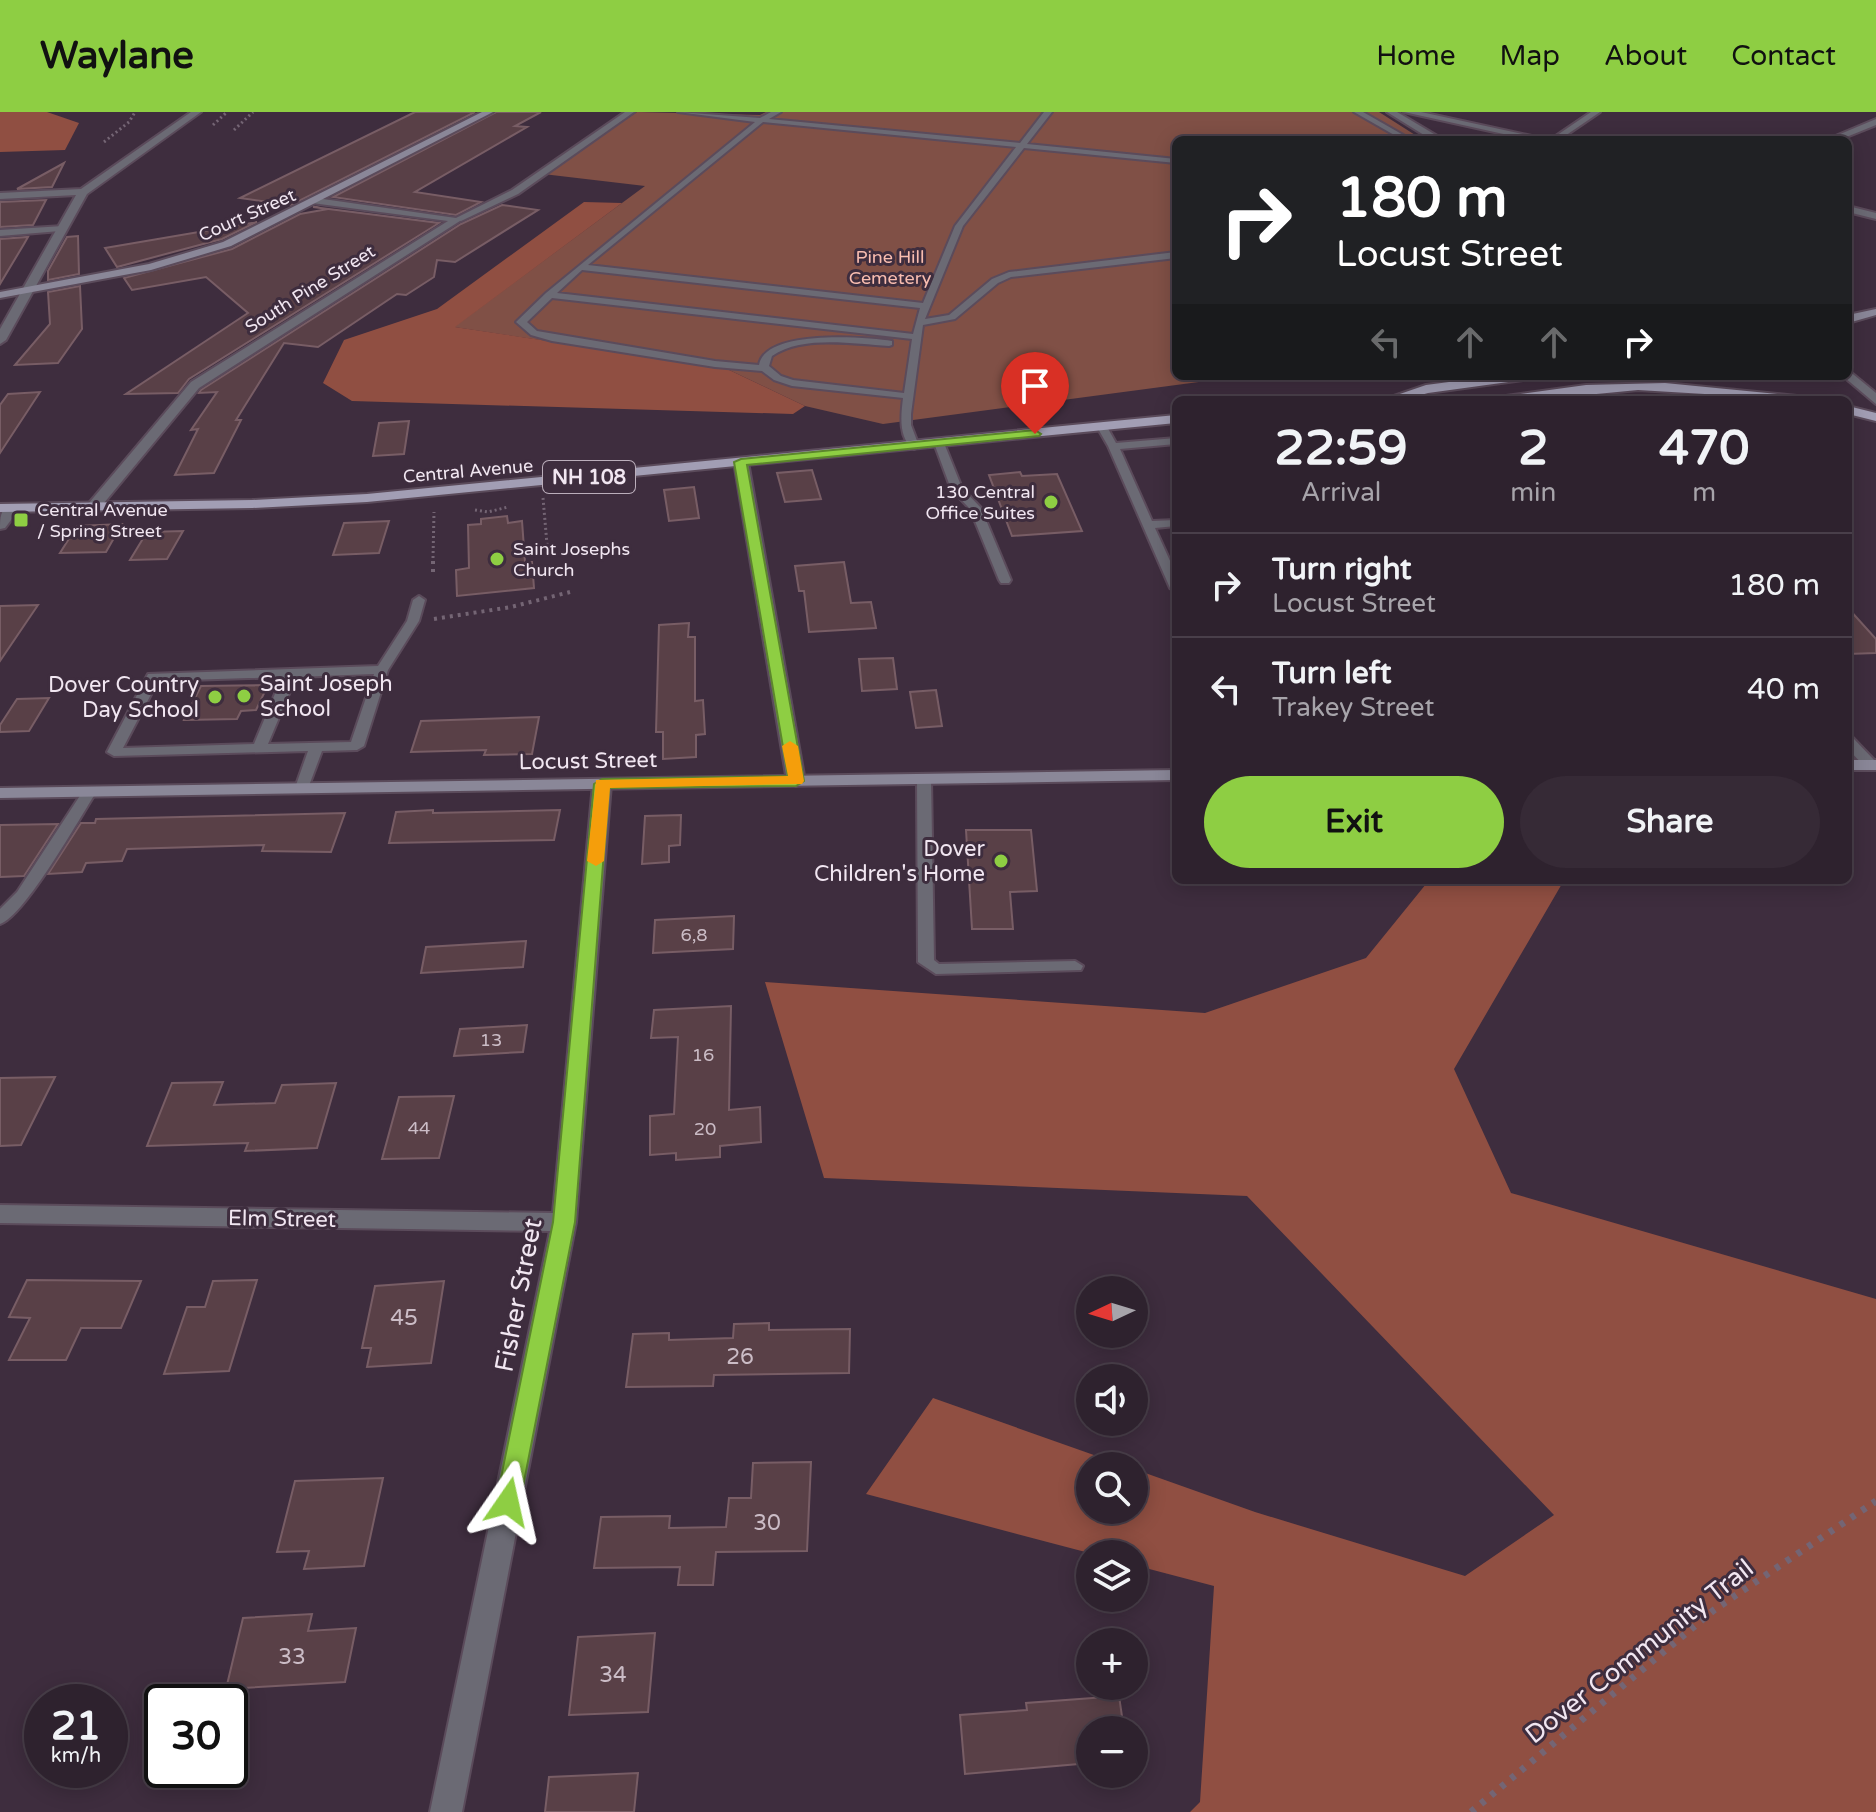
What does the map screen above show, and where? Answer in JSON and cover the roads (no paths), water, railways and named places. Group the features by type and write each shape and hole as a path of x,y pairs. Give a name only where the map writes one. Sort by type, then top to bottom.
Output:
{"main road":[{"path":"1411,396 1426,389 1493,380"},
{"path":"1555,396 1588,389 1647,388 1740,396"},
{"path":"1852,411 1876,417"},
{"name":"Central Avenue","path":"6,508 367,498 1170,420"}],"street":[{"path":"0,340 60,228 83,192 197,112"},
{"name":"Court Street","path":"0,295 198,255 248,235 489,112"},
{"path":"1391,112 1432,136"},
{"path":"1408,112 1525,136"},
{"path":"1841,136 1876,122"},
{"path":"0,196 83,192"},
{"name":"South Pine Street","path":"316,201 458,219"},
{"path":"1852,210 1876,216"},
{"name":"South Pine Street","path":"94,506 195,385 234,357 458,219"},
{"path":"1852,318 1876,312"},
{"path":"1852,378 1876,400"},
{"path":"741,462 796,781"},
{"path":"0,525 6,508"},
{"path":"1852,765 1874,765"},
{"name":"Locust Street","path":"1,795 90,791 1172,775"},
{"name":"Fisher Street","path":"446,1812 564,1222 602,784"},
{"name":"Elm Street","path":"0,1214 564,1222"}],"lane":[{"path":"458,219 515,192 630,112"},
{"path":"682,112 1172,161"},
{"path":"763,368 715,364 552,338 524,328 521,322 580,267 761,120 777,112"},
{"path":"914,446 906,425 908,396 919,323 925,306 959,226 1048,112"},
{"path":"1358,112 1401,136"},
{"path":"1560,136 1596,112"},
{"path":"0,233 60,228"},
{"path":"919,323 952,317 995,281 1009,275 1172,255"},
{"path":"580,267 925,306"},
{"path":"549,295 916,340"},
{"path":"908,396 792,383 766,374 763,362 769,354 789,344 916,340"},
{"path":"1102,427 1172,579"},
{"path":"1113,446 1172,442"},
{"path":"939,443 957,489 975,508 1005,580"},
{"path":"1147,525 1172,523"},
{"path":"382,670 153,677 114,752 357,746 382,670 413,621 419,600"},
{"path":"259,748 291,672"},
{"path":"1852,745 1874,765"},
{"path":"302,788 316,747"},
{"path":"924,779 926,962 936,969 1075,966"},
{"path":"0,919 22,895 90,791"}],"place":[{"name":"130 Central Office Suites","path":"1051,502"},
{"name":"Central Avenue / Spring Street","path":"21,520"},
{"name":"Saint Josephs Church","path":"497,559"},
{"name":"Saint Joseph School","path":"244,696"},
{"name":"Dover Country Day School","path":"215,697"},
{"name":"Dover Children's Home","path":"1001,861"}],"park label":[{"name":"Pine Hill Cemetery","path":"890,267"}]}
